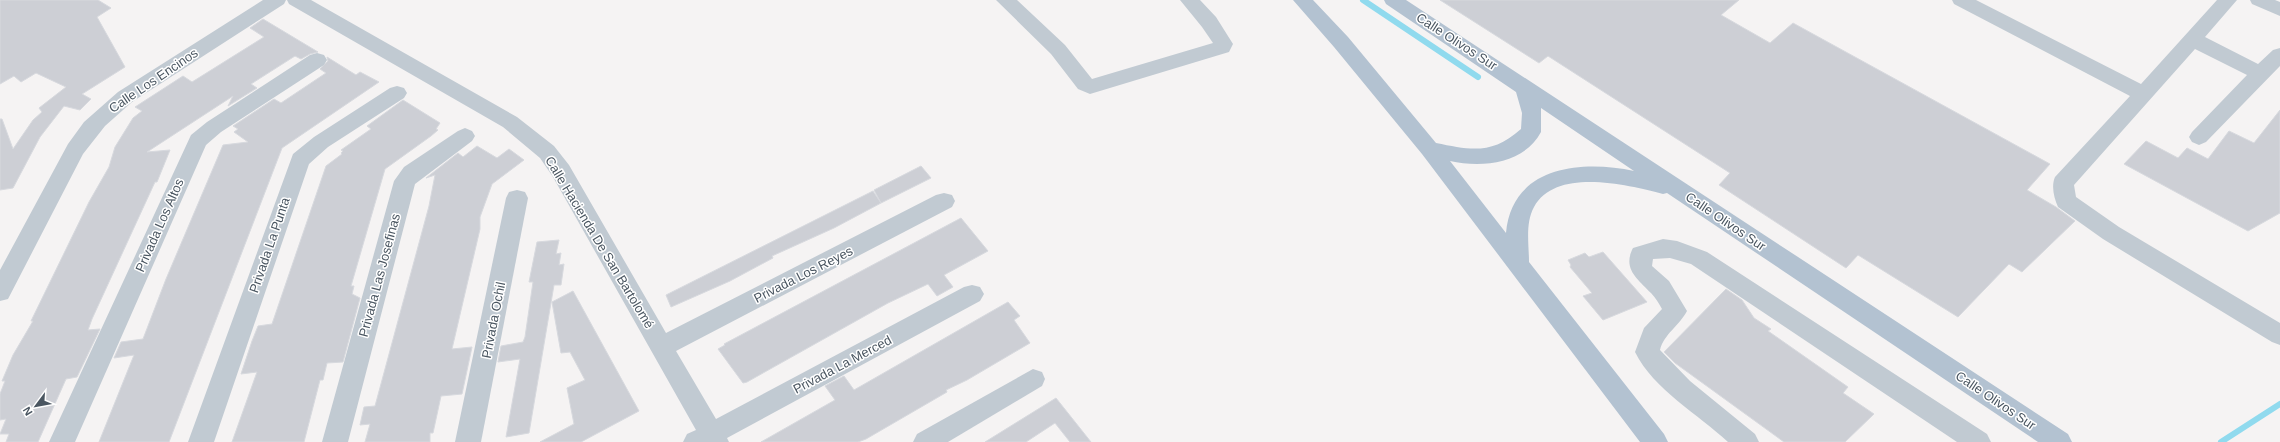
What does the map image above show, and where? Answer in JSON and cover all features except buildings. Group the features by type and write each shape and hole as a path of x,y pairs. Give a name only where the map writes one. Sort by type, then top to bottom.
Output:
{"main road":[{"path":"1302,0 1341,42 1429,150 1655,442"},
{"name":"Calle Olivos Sur","path":"1393,0 1525,86 2059,442"},
{"path":"1429,150 1468,157 1486,158 1505,153 1518,146 1531,132 1532,113 1525,86"},
{"path":"1518,264 1519,221 1525,203 1536,189 1564,176 1592,172 1620,175 1678,189"}],"street":[{"name":"Calle Los Encinos","path":"0,292 75,150 89,129 106,110 277,0"},
{"name":"Calle Hacienda De San Bartolomé","path":"296,0 510,122 547,152 561,171 662,347 708,439"},
{"path":"1005,0 1057,45 1067,56 1085,84 1090,87 1222,47 1223,44 1209,22 1190,0"},
{"path":"1961,0 2143,94"},
{"path":"2228,0 2063,183 2066,201 2111,233 2276,335"},
{"path":"2259,0 2280,10"},
{"path":"2192,40 2260,73"},
{"path":"2199,137 2260,73 2280,55"},
{"name":"Privada Los Altos","path":"62,442 198,140 214,127 317,60"},
{"name":"Privada La Punta","path":"201,442 300,160 315,146 397,93"},
{"name":"Privada Las Josefinas","path":"335,442 406,181 412,173 465,136"},
{"name":"Privada Ochil","path":"468,442 517,198"},
{"name":"Privada Los Reyes","path":"662,347 944,201"},
{"path":"1746,442 1726,423 1660,370 1647,352 1652,335 1675,311 1661,288 1641,269 1641,254 1654,248 1677,249 1699,258 1978,442"},
{"name":"Privada La Merced","path":"708,439 972,294"},
{"path":"926,442 1032,379"}],"waterway":[{"path":"1363,0 1478,77"},
{"path":"2221,442 2280,404"}]}
